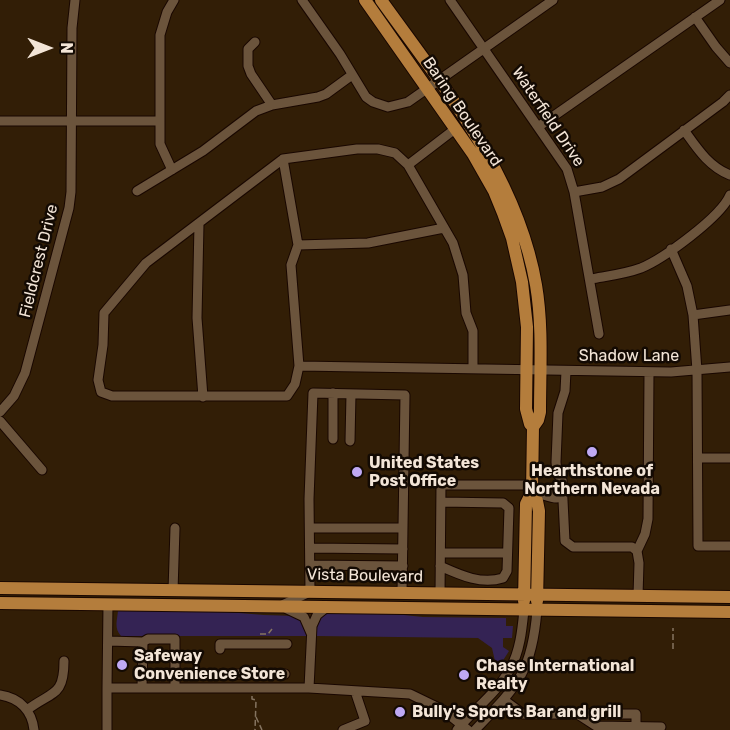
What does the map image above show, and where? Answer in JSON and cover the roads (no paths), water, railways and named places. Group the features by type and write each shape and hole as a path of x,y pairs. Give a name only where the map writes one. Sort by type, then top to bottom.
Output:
{"main road":[{"name":"Baring Boulevard","path":"366,0 484,172 512,238 525,305 526,410 533,427 535,490 539,511 538,595 531,610"},
{"name":"Baring Boulevard","path":"381,0 490,157 518,215 530,256 540,315 540,412 533,427"},
{"name":"Baring Boulevard","path":"531,610 524,595 526,511 528,499 535,490"},
{"name":"Vista Boulevard","path":"0,588 730,597"},
{"name":"Vista Boulevard","path":"0,603 730,612"}],"street":[{"name":"Fieldcrest Drive","path":"0,412 14,396 25,373 66,220 71,192 72,28 75,0"},
{"path":"172,170 160,144 160,35 166,12 174,0"},
{"path":"302,0 366,97 388,107 408,102 554,0"},
{"name":"Waterfield Drive","path":"450,0 567,169 574,192 591,279 599,334"},
{"path":"538,127 720,0"},
{"path":"695,17 730,63"},
{"path":"255,42 248,49 248,66 272,105"},
{"path":"137,191 203,151 256,111 272,105 326,94 352,75"},
{"path":"574,192 611,183 730,95"},
{"path":"0,120 160,121"},
{"path":"408,165 455,129"},
{"path":"684,130 705,159 730,175"},
{"path":"283,159 298,245 291,265 299,366 295,384 288,396 112,396 101,392 98,380 103,345 104,313 146,263 283,159 347,150 378,148 395,153 408,165 453,243 463,275 466,313 473,332 473,368"},
{"path":"591,279 643,267 672,249 717,215 730,195"},
{"path":"199,224 197,318 202,397"},
{"path":"298,245 368,243 444,228"},
{"path":"672,249 687,286 693,315 697,371 698,546 730,546"},
{"path":"693,315 730,310"},
{"name":"Shadow Lane","path":"299,366 649,372 697,371 730,367"},
{"path":"566,371 565,391 558,413 556,462 557,473 562,480 565,541 573,547 632,547 637,551"},
{"path":"638,596 637,551 645,534 648,519 649,372"},
{"path":"280,606 310,592 313,393 405,394 402,593"},
{"path":"333,393 333,439"},
{"path":"350,441 351,394"},
{"path":"0,421 42,470"},
{"path":"698,458 730,458"},
{"path":"440,594 441,485 535,490 549,498 562,495"},
{"path":"440,566 467,578 497,580 503,578 507,571 509,508 503,503 441,502"},
{"path":"173,591 175,528"},
{"path":"310,528 403,528"},
{"path":"310,548 403,549"},
{"path":"441,553 507,553"},
{"path":"310,565 403,566"},
{"path":"107,730 108,604"},
{"path":"280,606 304,617 311,633"},
{"path":"309,688 311,633 315,619 328,607"},
{"path":"475,730 518,683 528,662 534,639 531,610"},
{"path":"107,688 309,688 410,694 443,710 462,728 510,669 531,610"},
{"path":"108,641 142,642 147,639 175,639 175,688"},
{"path":"142,642 142,688"},
{"path":"220,649 220,644 287,644"},
{"path":"27,710 40,700 54,694 62,685 64,661"},
{"path":"220,674 256,674"},
{"path":"269,674 285,674"},
{"path":"343,730 367,726 355,691"},
{"path":"0,695 16,700 27,710 34,730"},
{"path":"504,700 523,714 636,714 636,728"},
{"path":"577,714 596,726 661,727"}],"place":[{"name":"Hearthstone of Northern Nevada","path":"592,452"},
{"name":"United States Post Office","path":"357,472"},
{"name":"Safeway Convenience Store","path":"122,665"},
{"name":"Chase International Realty","path":"464,675"},
{"name":"Bully's Sports Bar and grill","path":"400,712"}]}
